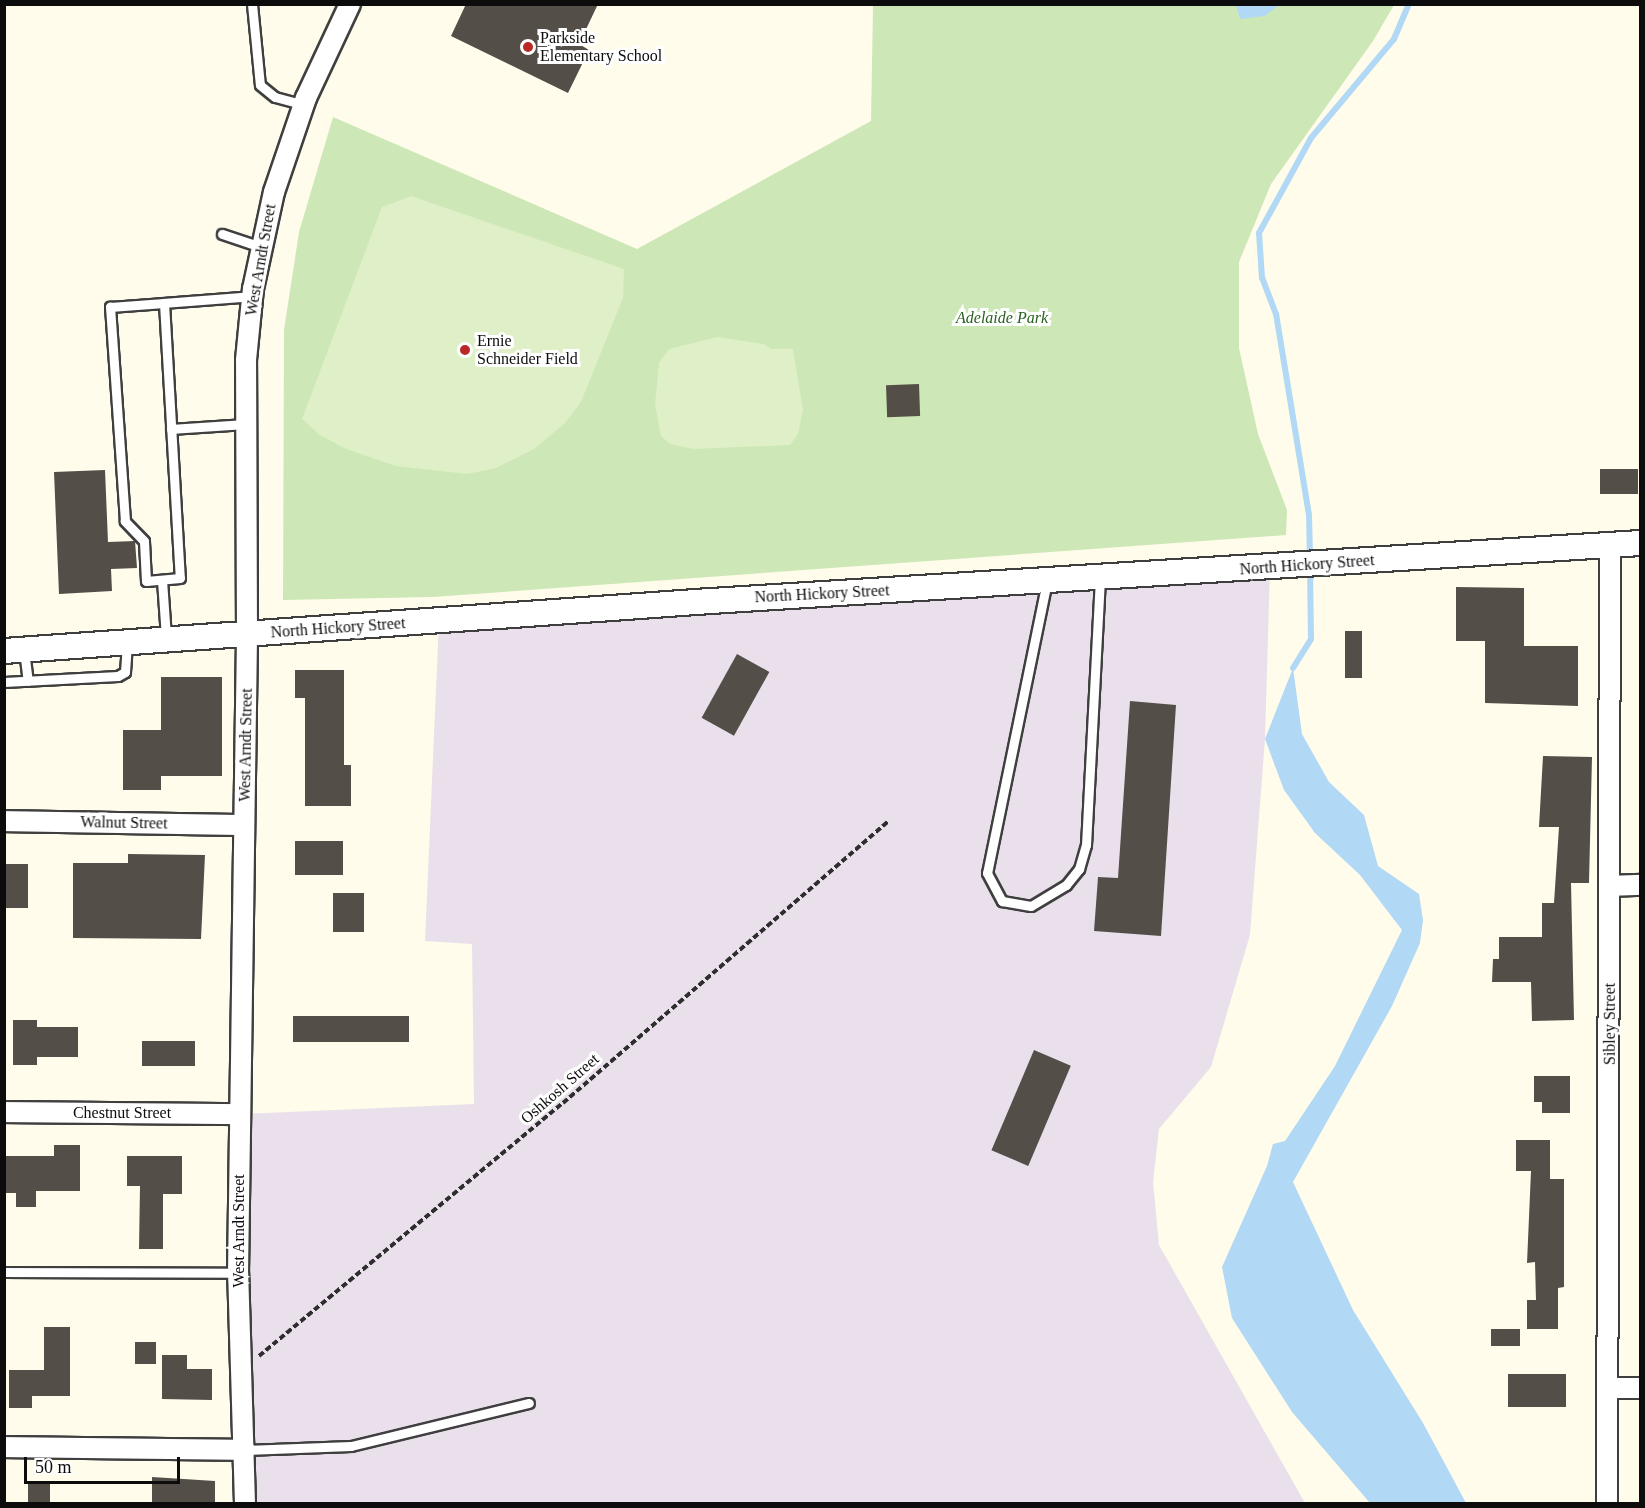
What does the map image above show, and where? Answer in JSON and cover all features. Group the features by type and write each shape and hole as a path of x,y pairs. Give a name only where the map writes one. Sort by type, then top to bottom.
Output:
{"street":[{"name":"West Arndt Street","path":"245,1503 238,1273 247,635 245,424 253,296 261,247 274,192 304,105 350,4"},
{"name":"North Hickory Street","path":"14,650 711,601 1641,543"},
{"name":"Sibley Street","path":"1607,1503 1610,1388 1610,545"},
{"name":"Walnut Street","path":"4,821 244,825"},
{"path":"1610,886 1641,885"},
{"name":"Chestnut Street","path":"4,1112 240,1114"},
{"path":"1610,1388 1641,1388"},
{"path":"4,1447 245,1450"}],"lane":[{"path":"252,4 260,85 275,97 304,105"},
{"path":"222,234 261,247"},
{"path":"164,303 180,578 146,581 144,541 125,521 110,307 253,296"},
{"path":"171,429 245,424"},
{"path":"1047,581 987,873 1002,901 1031,906 1066,885 1079,869 1086,845 1100,578"},
{"path":"162,580 166,640"},
{"path":"4,682 118,676 125,672 127,643"},
{"path":"14,650 28,681"},
{"path":"4,1272 238,1273"},
{"path":"245,1450 351,1446 529,1403"}],"path":[{"name":"Oshkosh Street","path":"242,1370 554,1111 888,821"}],"shaded area":[{"path":"1270,568 1265,739 1250,935 1211,1067 1159,1129 1153,1182 1159,1245 1305,1503 245,1503 240,1114 474,1104 472,944 425,941 439,621"}],"green space":[{"name":"Adelaide Park","path":"873,5 1394,5 1373,41 1271,184 1239,262 1239,348 1258,434 1287,510 1286,535 433,597 283,600 284,330 299,232 333,117 637,249 871,121"},
{"name":"Ernie Schneider Field","path":"411,196 624,269 623,298 581,402 565,423 534,449 496,468 467,474 396,466 346,449 320,435 302,419 382,207"},
{"path":"717,337 764,344 771,349 793,349 803,410 798,434 790,445 693,449 670,444 661,436 655,404 659,363 669,349"}],"water":[{"path":"1236,4 1279,5 1265,16 1240,19"},
{"path":"1293,668 1302,734 1329,782 1364,815 1378,866 1419,894 1423,920 1420,943 1392,1006 1293,1182 1353,1310 1423,1423 1466,1503 1370,1503 1292,1412 1232,1318 1222,1267 1267,1166 1273,1144 1285,1141 1335,1066 1402,930 1360,875 1315,833 1284,790 1265,739"}],"building":[{"name":"Parkside Elementary School","path":"466,4 598,4 579,44 589,50 568,93 451,36"},
{"path":"919,384 920,416 887,417 886,385"},
{"path":"1600,469 1638,469 1638,494 1600,494"},
{"path":"105,470 108,542 135,541 137,568 111,569 112,591 59,594 54,472"},
{"path":"1456,587 1524,588 1524,646 1578,646 1578,706 1485,703 1485,641 1456,641"},
{"path":"1345,631 1362,631 1362,678 1345,678"},
{"path":"737,654 769,672 734,736 702,718"},
{"path":"295,670 344,670 344,765 351,765 351,806 305,806 305,698 295,698"},
{"path":"161,677 222,677 222,776 161,776 161,790 123,790 123,730 161,730"},
{"path":"1130,701 1176,705 1161,936 1094,931 1098,877 1118,878"},
{"path":"1543,756 1592,757 1589,883 1571,883 1574,1020 1532,1021 1531,982 1492,982 1493,959 1499,959 1499,937 1542,937 1542,903 1554,903 1559,827 1539,827"},
{"path":"295,841 343,841 343,875 295,875"},
{"path":"128,854 205,855 201,939 73,938 73,863 128,863"},
{"path":"4,864 28,864 28,908 4,908"},
{"path":"333,893 364,893 364,932 333,932"},
{"path":"293,1016 409,1016 409,1042 293,1042"},
{"path":"13,1020 37,1020 37,1027 78,1027 78,1057 37,1057 37,1065 13,1065"},
{"path":"142,1041 195,1041 195,1066 142,1066"},
{"path":"1034,1050 1071,1066 1028,1166 991,1150"},
{"path":"1534,1076 1570,1076 1570,1113 1542,1113 1542,1102 1534,1102"},
{"path":"1516,1140 1550,1140 1550,1179 1564,1179 1564,1287 1558,1288 1558,1329 1527,1329 1527,1300 1536,1300 1535,1262 1527,1263 1531,1171 1516,1171"},
{"path":"54,1145 80,1145 80,1191 36,1191 36,1207 16,1207 16,1193 5,1193 5,1156 54,1156"},
{"path":"127,1156 182,1156 182,1194 163,1194 163,1249 139,1249 140,1186 127,1186"},
{"path":"44,1327 70,1327 70,1396 32,1396 32,1408 9,1408 9,1370 44,1370"},
{"path":"1491,1329 1520,1329 1520,1346 1491,1346"},
{"path":"135,1342 156,1342 156,1364 135,1364"},
{"path":"162,1355 187,1355 187,1369 212,1369 212,1400 162,1399"},
{"path":"1508,1374 1566,1374 1566,1407 1508,1407"},
{"path":"152,1477 215,1481 215,1503 152,1503"},
{"path":"28,1482 50,1482 50,1503 28,1503"}],"waterway":[{"path":"1310,558 1309,515 1276,314 1262,278 1259,233 1311,138 1394,39 1409,4"},
{"path":"1293,668 1311,639 1310,568"}],"place":[{"name":"Parkside Elementary School","path":"528,47"},
{"name":"Ernie Schneider Field","path":"465,350"}]}
